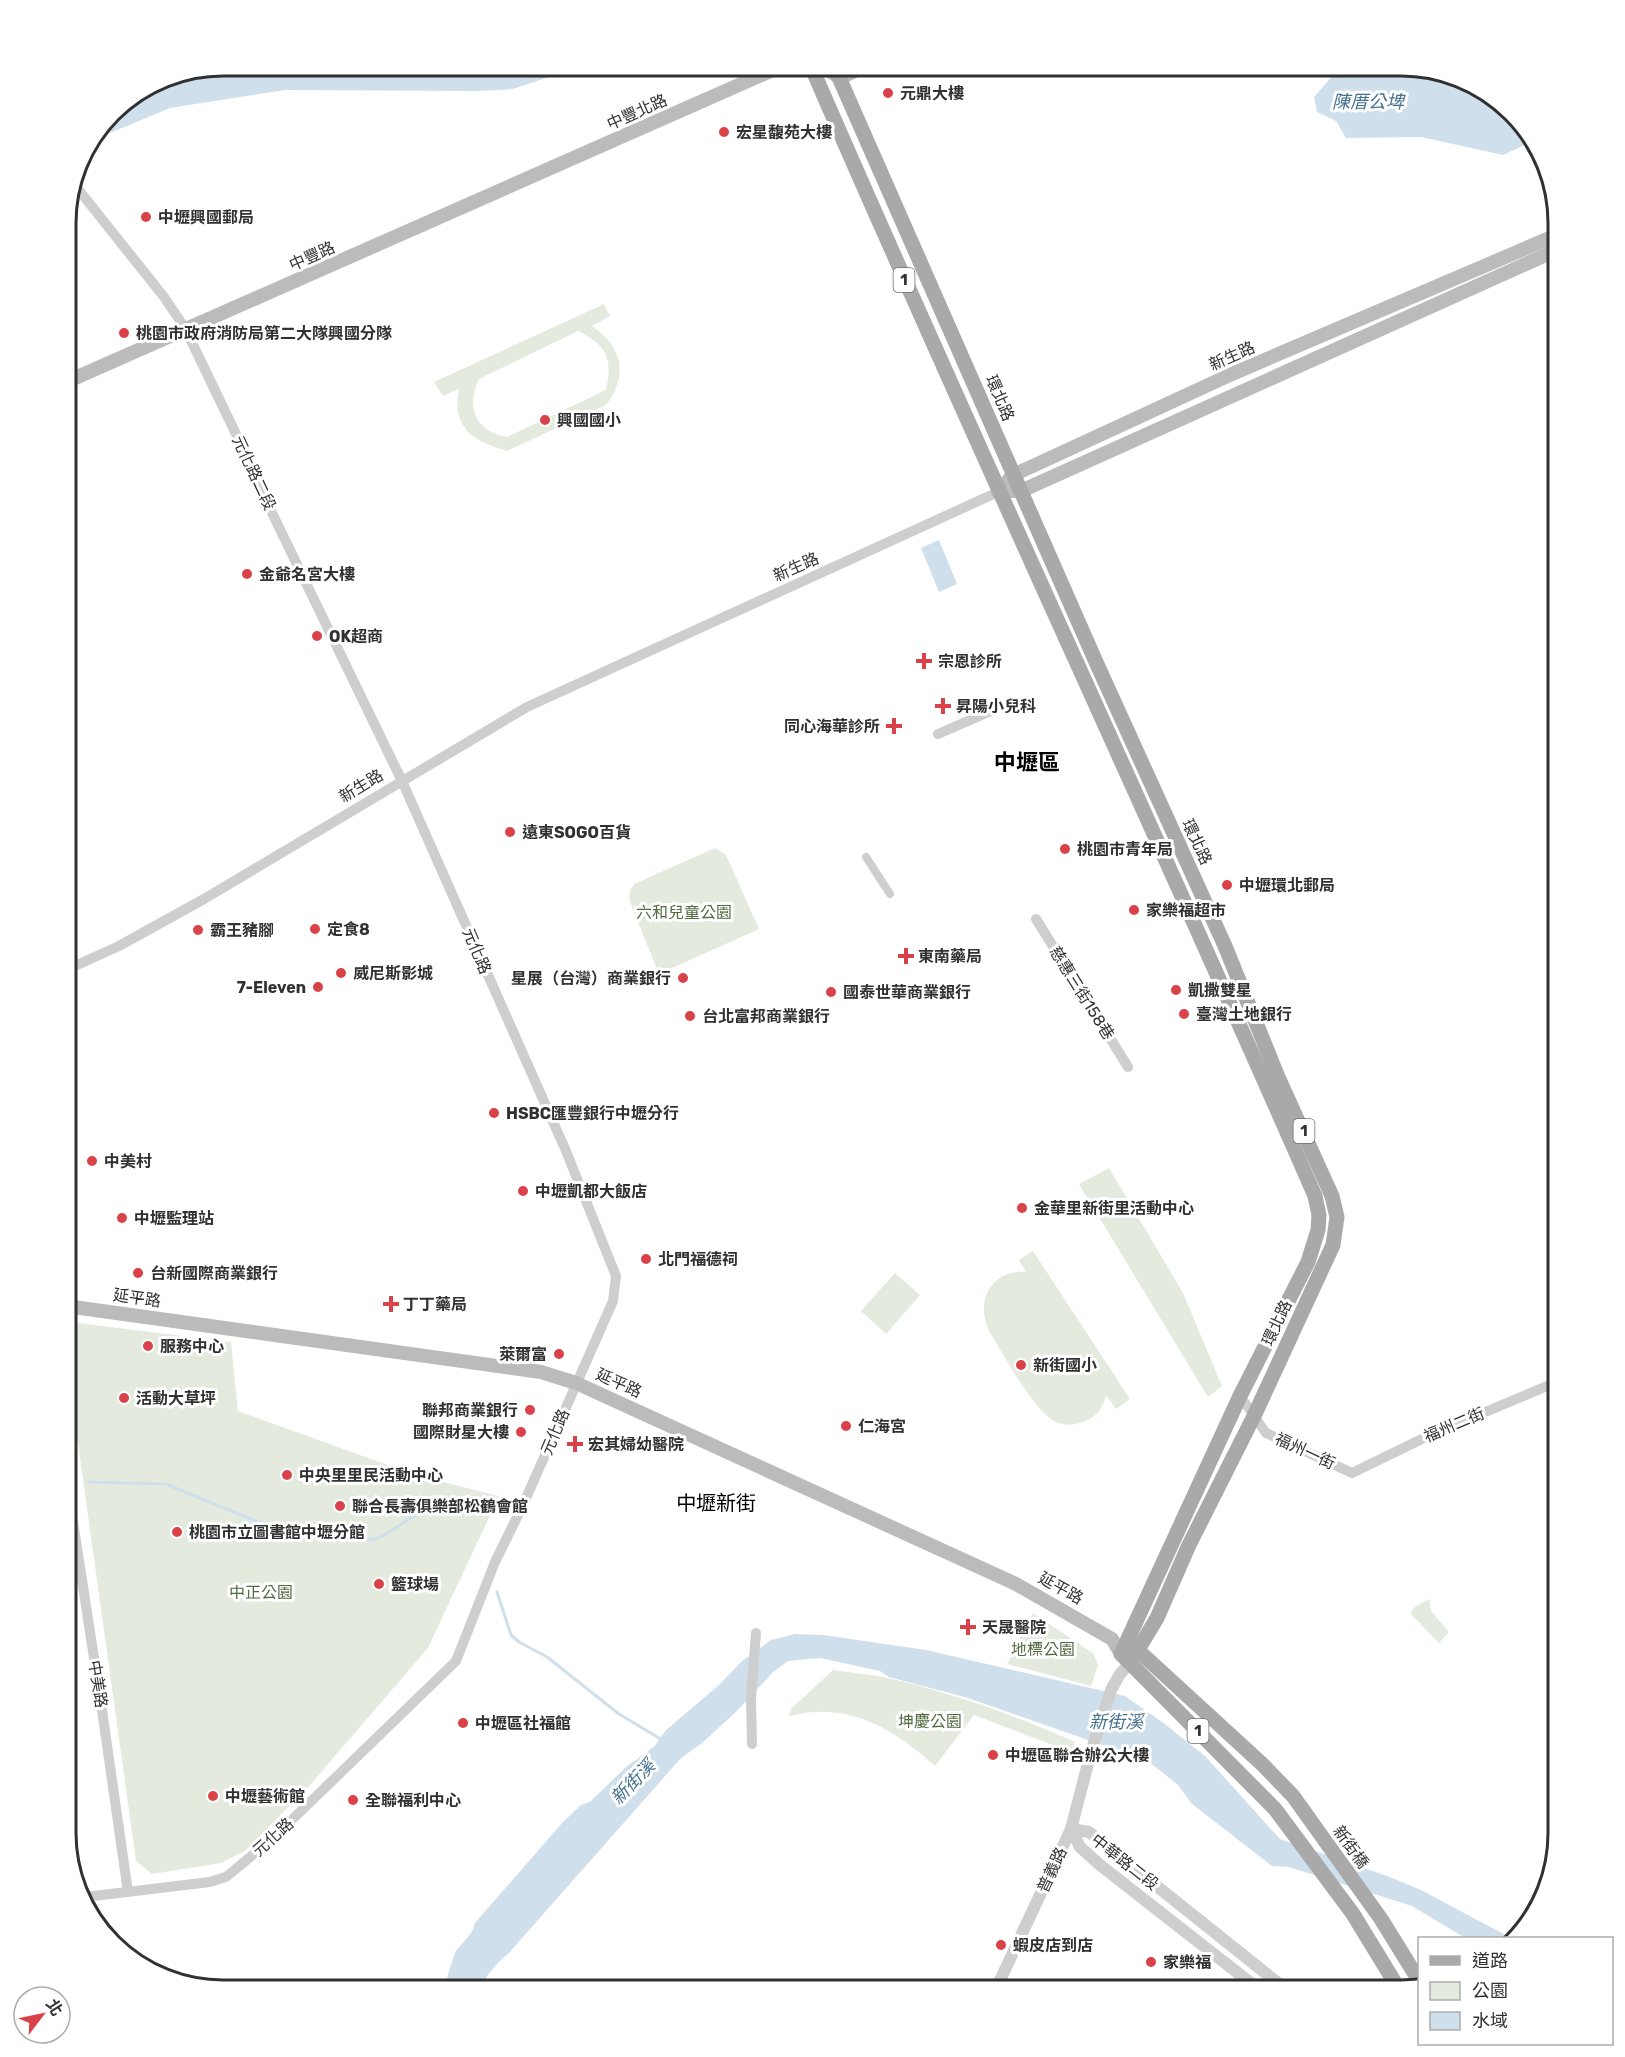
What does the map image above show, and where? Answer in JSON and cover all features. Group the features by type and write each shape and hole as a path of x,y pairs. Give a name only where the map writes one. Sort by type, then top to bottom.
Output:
{"main road":[{"name":"中豐北路","path":"570,159 758,76"},
{"name":"環北路","path":"816,76 998,492 1315,1196 1319,1215 1318,1230 1308,1262 1240,1396 1125,1653"},
{"name":"環北路","path":"839,77 1096,662 1226,946 1278,1077 1332,1196 1337,1217 1333,1245 1254,1416 1189,1545 1153,1626 1125,1653"},
{"name":"中豐路","path":"77,377 570,159"},
{"name":"新生路","path":"998,492 1013,475 1232,374 1548,239"},
{"path":"998,492 1021,491 1548,254"},
{"name":"延平路","path":"76,1307 542,1372 576,1383 1016,1584 1084,1621 1262,1764 1293,1796"},
{"name":"延平路","path":"1125,1653 1275,1809 1353,1914 1393,1980"},
{"name":"新街橋","path":"1293,1796 1381,1918 1417,1979"}],"street":[{"name":"元化路二段","path":"81,192 164,297 185,328 402,781"},
{"name":"新生路","path":"77,965 119,946 204,898 527,707 998,492"},
{"path":"1079,670 1096,662"},
{"path":"938,734 991,711"},
{"name":"元化路","path":"91,1896 210,1882 226,1877 272,1839 456,1661 495,1562 524,1505 612,1301 616,1276 566,1151 402,781"},
{"path":"1162,855 1179,847"},
{"path":"866,857 890,894"},
{"name":"慈惠三街158巷","path":"1036,920 1128,1067"},
{"name":"福州二街","path":"1352,1473 1426,1437 1548,1385"},
{"name":"福州一街","path":"1240,1396 1266,1433 1352,1473"},
{"name":"中美路","path":"76,1569 102,1710 128,1892"},
{"path":"752,1744 751,1698 756,1633"},
{"name":"普義路","path":"1000,1980 1071,1829 1094,1744 1125,1653"},
{"name":"中華路二段","path":"1071,1829 1080,1847 1100,1865 1247,1980"},
{"name":"中華路二段","path":"1071,1829 1089,1832 1274,1980"}],"green space":[{"path":"604,304 610,316 592,326 610,343 619,362 618,383 606,405 507,451 484,443 467,431 458,414 459,389 443,396 434,382","holes":["578,331 588,336 606,354 609,370 606,390 507,437 496,434 481,424 476,417 473,399 479,379"]},
{"name":"六和兒童公園","path":"715,848 726,855 759,929 659,974 630,902 630,890 634,884"},
{"path":"1109,1168 1183,1293 1222,1386 1208,1397 1079,1184"},
{"path":"1033,1251 1130,1399 1116,1409 1106,1395 1099,1412 1092,1418 1070,1425 1056,1422 1038,1407 1029,1395 989,1331 984,1309 989,1289 1003,1276 1014,1272 1026,1272 1019,1260"},
{"path":"895,1273 920,1295 886,1334 861,1311"},
{"name":"中正公園","path":"76,1324 231,1342 238,1411 415,1475 499,1496 428,1648 310,1785 245,1851 221,1863 152,1874 136,1861 76,1431"},
{"path":"1429,1599 1431,1611 1449,1632 1439,1643 1410,1613 1415,1607"},
{"name":"地標公園","path":"1033,1613 1094,1654 1098,1665 1091,1686 1007,1664"},
{"name":"坤慶公園","path":"833,1670 881,1677 936,1691 1006,1714 1075,1742 1071,1752 974,1715 935,1766 909,1744 865,1720 832,1712 812,1712 788,1716 792,1708"}],"water":[{"path":"224,76 551,76 513,89 479,91 285,90 170,108 107,134 142,101 176,84 195,79"},
{"name":"陳厝公埤","path":"1331,77 1430,79 1458,88 1491,107 1512,127 1526,145 1503,155 1421,137 1346,138 1336,121 1317,112 1314,97"},
{"path":"939,540 957,584 939,592 921,548"},
{"name":"新街溪","path":"795,1634 823,1635 926,1650 1125,1696 1205,1756 1280,1839 1421,1890 1506,1936 1463,1937 1412,1906 1289,1867 1272,1866 1192,1804 1178,1785 1148,1761 968,1698 889,1677 880,1671 820,1658 788,1661 773,1672 738,1710 702,1743 681,1758 485,1980 446,1980 455,1952 472,1932 475,1923 563,1822 581,1805 590,1802 626,1767 655,1746 665,1731 719,1685 742,1661 771,1640"}],"waterway":[{"path":"89,1482 166,1484 258,1522 372,1540 387,1534 420,1513 432,1509 465,1506 501,1511"},
{"path":"497,1592 511,1635 519,1642 547,1657 619,1714 664,1741"}],"place":[{"name":"元鼎大樓","path":"888,93"},
{"name":"宏星馥苑大樓","path":"724,132"},
{"name":"中壢興國郵局","path":"146,217"},
{"name":"桃園市政府消防局第二大隊興國分隊","path":"124,333"},
{"name":"興國國小","path":"545,420"},
{"name":"金爺名宮大樓","path":"247,574"},
{"name":"OK超商","path":"317,636"},
{"name":"宗恩診所","path":"924,661"},
{"name":"昇陽小兒科","path":"943,706"},
{"name":"同心海華診所","path":"894,726"},
{"name":"遠東SOGO百貨","path":"510,832"},
{"name":"桃園市青年局","path":"1065,849"},
{"name":"中壢環北郵局","path":"1227,885"},
{"name":"家樂福超市","path":"1134,910"},
{"name":"定食8","path":"315,929"},
{"name":"霸王豬腳","path":"198,930"},
{"name":"東南藥局","path":"906,956"},
{"name":"威尼斯影城","path":"341,973"},
{"name":"星展（台灣）商業銀行","path":"683,978"},
{"name":"7-Eleven","path":"318,987"},
{"name":"凱撒雙星","path":"1176,990"},
{"name":"國泰世華商業銀行","path":"831,992"},
{"name":"臺灣土地銀行","path":"1184,1014"},
{"name":"台北富邦商業銀行","path":"690,1016"},
{"name":"HSBC匯豐銀行中壢分行","path":"494,1113"},
{"name":"中美村","path":"92,1161"},
{"name":"中壢凱都大飯店","path":"523,1191"},
{"name":"金華里新街里活動中心","path":"1022,1208"},
{"name":"中壢監理站","path":"122,1218"},
{"name":"北門福德祠","path":"646,1259"},
{"name":"台新國際商業銀行","path":"138,1273"},
{"name":"丁丁藥局","path":"391,1304"},
{"name":"服務中心","path":"148,1346"},
{"name":"萊爾富","path":"559,1354"},
{"name":"新街國小","path":"1021,1365"},
{"name":"活動大草坪","path":"124,1398"},
{"name":"聯邦商業銀行","path":"530,1410"},
{"name":"仁海宮","path":"846,1426"},
{"name":"國際財星大樓","path":"521,1432"},
{"name":"宏其婦幼醫院","path":"575,1444"},
{"name":"中央里里民活動中心","path":"287,1475"},
{"name":"聯合長壽俱樂部松鶴會館","path":"340,1506"},
{"name":"桃園市立圖書館中壢分館","path":"177,1532"},
{"name":"籃球場","path":"379,1584"},
{"name":"天晟醫院","path":"968,1627"},
{"name":"中壢區社福館","path":"463,1723"},
{"name":"中壢區聯合辦公大樓","path":"993,1755"},
{"name":"中壢藝術館","path":"213,1796"},
{"name":"全聯福利中心","path":"353,1800"},
{"name":"蝦皮店到店","path":"1001,1945"},
{"name":"家樂福","path":"1151,1962"}],"district":[{"name":"中壢區","path":"1027,762"},
{"name":"中壢新街","path":"716,1503"}]}
